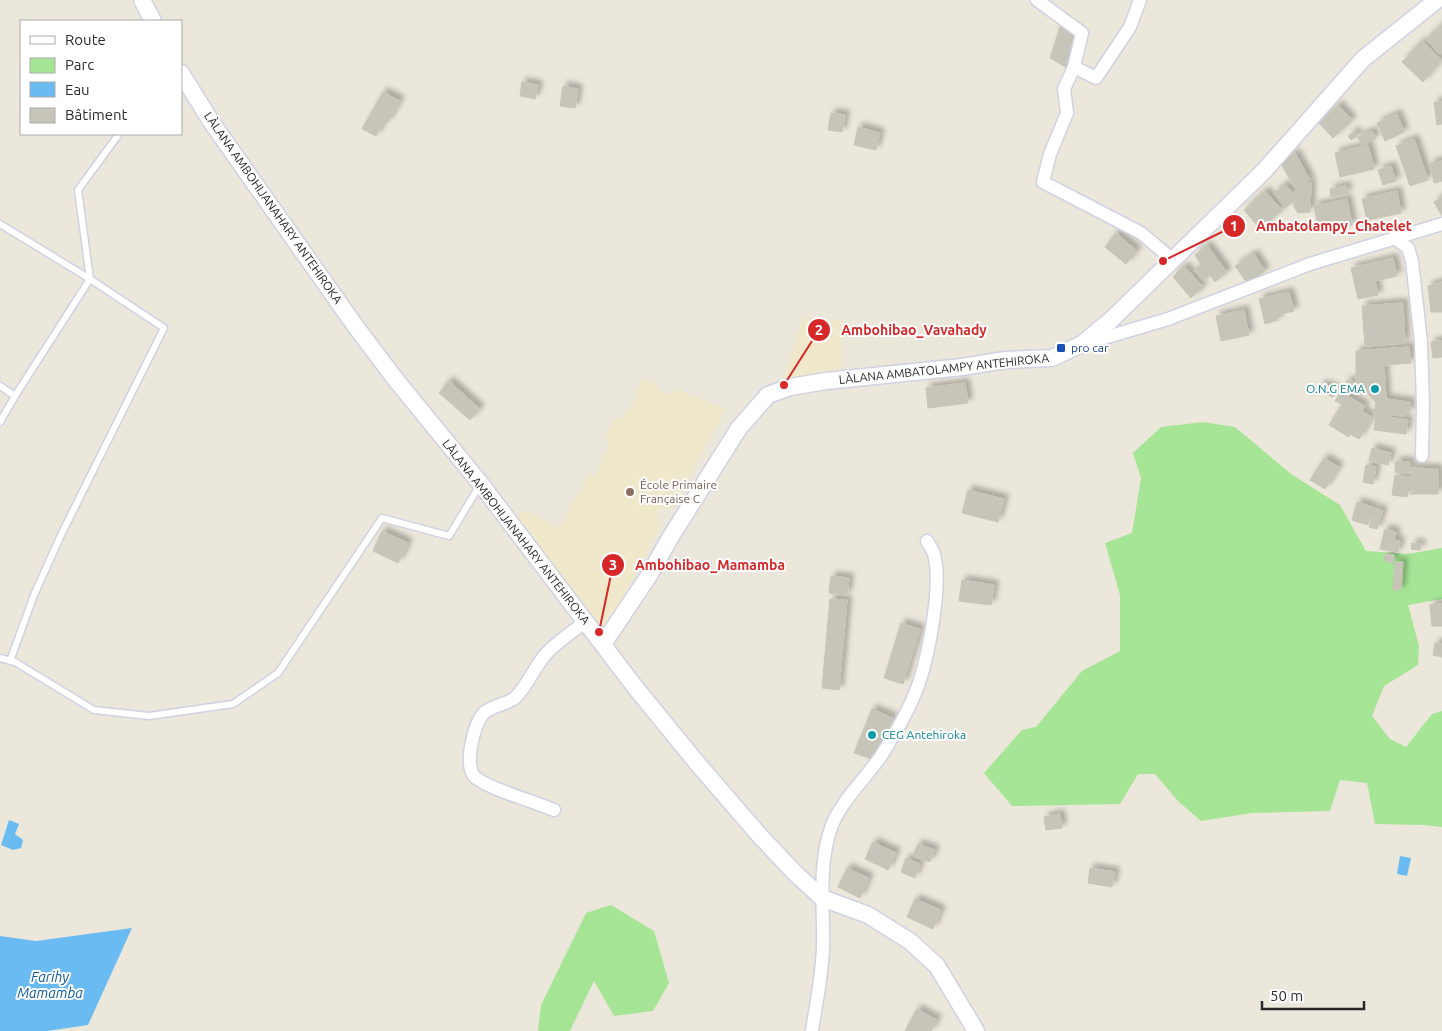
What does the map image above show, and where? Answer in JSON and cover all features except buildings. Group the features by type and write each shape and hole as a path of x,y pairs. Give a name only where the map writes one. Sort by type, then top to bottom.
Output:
{"street":[{"path":"142,0 152,20"},
{"path":"1037,0 1082,33 1074,67 1064,89 1066,113 1050,154 1043,182 1141,233 1172,259"},
{"path":"1074,67 1096,78 1130,27 1140,0"},
{"name":"LÀLANA AMBATOLAMPY ANTEHIROKA","path":"603,644 648,577 670,538 739,428 768,395 790,387 826,381 962,367 1005,360 1052,358 1082,344 1112,320 1264,170 1363,59 1437,0"},
{"name":"LÀLANA AMBOHIJANAHARY ANTEHIROKA","path":"182,75 212,123 356,327 480,484 647,702 716,785 795,873 822,898 868,916 911,942 937,966 976,1031"},
{"path":"1082,344 1168,319 1310,264 1442,224"},
{"path":"1395,238 1408,248 1412,261 1421,342 1422,456"},
{"path":"812,1031 823,950 822,898 830,830 844,804 880,756 914,696 924,666 937,590 934,555 927,541"},
{"path":"554,810 485,784 474,775 469,765 472,745 478,721 485,712 514,698 526,685 545,655 585,622"}],"lane":[{"path":"0,422 90,279 78,190 118,135"},
{"path":"0,224 90,279 164,328 57,544 34,595 10,661"},
{"path":"0,386 15,396"},
{"path":"0,658 15,662 94,710 149,716 233,704 278,673 382,518 449,536 480,484"}],"shaded area":[{"path":"803,318 842,321 842,369 837,374 788,381 784,377"},
{"name":"École Primaire Française C","path":"642,378 658,385 660,392 673,395 676,389 726,409 673,508 661,509 657,517 661,524 614,615 600,628 514,517 526,510 559,528 589,474 596,476 610,440 605,436 615,418 622,418 634,401"}],"green space":[{"path":"1203,422 1235,427 1291,474 1340,505 1366,551 1408,554 1442,548 1442,599 1408,605 1419,646 1418,665 1384,686 1372,716 1390,739 1406,747 1432,714 1442,711 1442,827 1375,824 1367,783 1340,780 1330,811 1252,813 1201,821 1178,801 1155,774 1138,774 1120,804 1012,806 984,773 1022,730 1036,727 1082,671 1120,651 1120,595 1105,543 1132,533 1141,478 1133,453 1161,427"},
{"path":"611,905 654,931 669,983 653,1011 614,1016 594,981 570,1031 538,1031 541,1005 586,913"}],"water":[{"path":"9,820 19,824 15,834 23,840 21,848 13,850 1,845"},
{"path":"1400,856 1411,858 1407,876 1397,874"},
{"name":"Farihy Mamamba","path":"132,928 88,1025 47,1031 0,1031 0,936 36,941"}],"place":[{"name":"Ambatolampy_Chatelet","path":"1163,261"},
{"name":"pro car","path":"1061,348"},
{"name":"Ambohibao_Vavahady","path":"784,385"},
{"name":"O.N.G EMA","path":"1375,389"},
{"name":"École Primaire Française C","path":"630,492"},
{"name":"Ambohibao_Mamamba","path":"599,632"},
{"name":"CEG Antehiroka","path":"872,735"}]}
